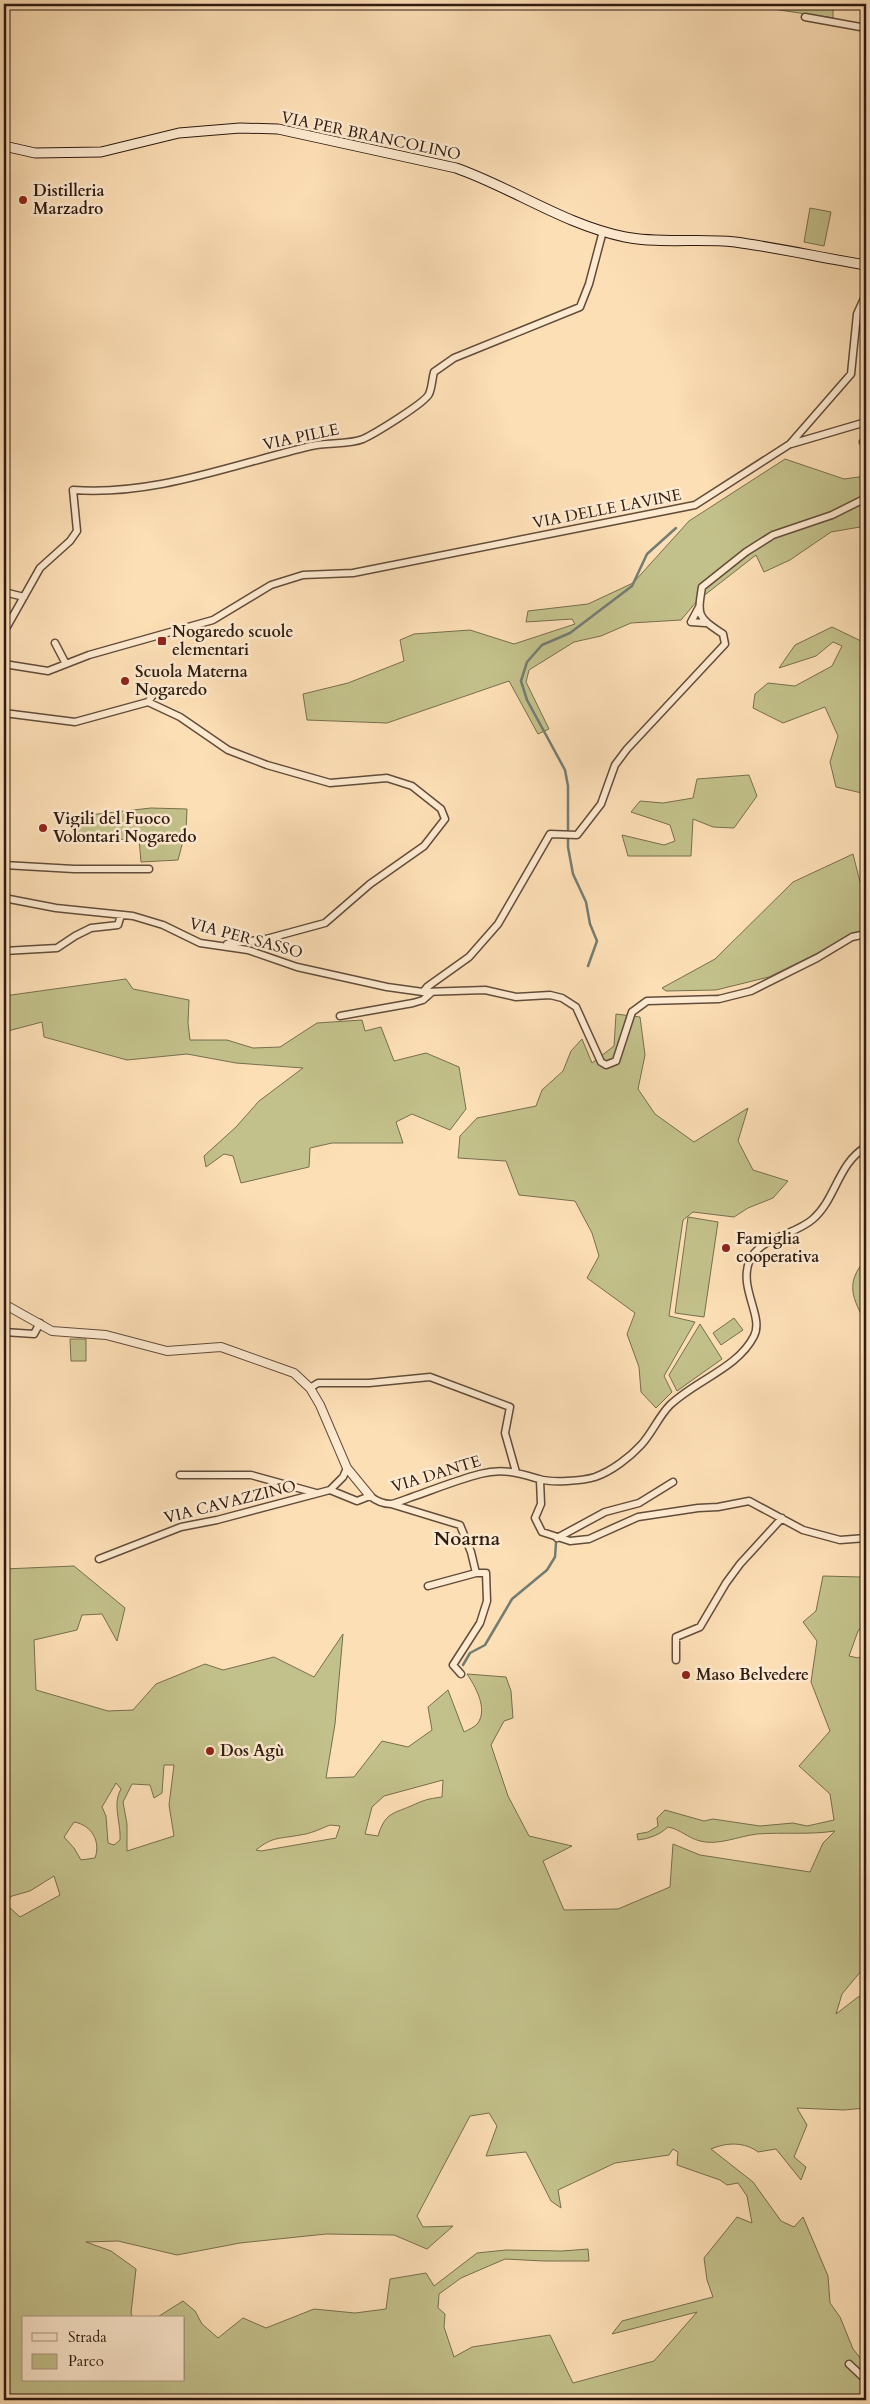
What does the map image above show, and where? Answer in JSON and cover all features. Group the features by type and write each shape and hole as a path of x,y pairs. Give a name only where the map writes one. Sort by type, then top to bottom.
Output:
{"main road":[{"name":"VIA PER BRANCOLINO","path":"4,146 35,153 101,152 179,133 240,128 278,129 456,168 477,175 538,206 603,231 625,237 659,241 734,242 866,265"}],"street":[{"path":"805,17 866,28"},
{"name":"VIA PILLE","path":"4,632 40,568 70,541 77,531 73,490 101,492 154,486 195,478 313,446 362,439 417,406 429,395 434,372 454,358 580,307 589,284 603,231"},
{"name":"VIA DELLE LAVINE","path":"4,664 48,671 89,655 213,620 271,584 303,575 353,573 695,505 790,444 851,374 857,314 866,294"},
{"path":"790,444 866,422"},
{"path":"423,992 427,987 469,957 498,924 550,834 577,835 601,804 615,765 627,749 725,644 723,634 705,623 691,622 699,608 702,586 746,552 773,535 832,515 866,498"},
{"path":"4,592 24,597"},
{"path":"699,608 705,623"},
{"path":"55,643 66,664"},
{"path":"4,712 75,722 148,702 153,695"},
{"path":"148,702 180,717 228,750 267,765 330,783 387,778 412,786 441,809 445,819 424,846 370,884 326,923 266,939 215,945"},
{"path":"4,865 74,869 150,869"},
{"name":"VIA PER SASSO","path":"4,898 56,908 121,915 163,925 185,938 248,950 306,969 387,987 423,992 485,990 516,997 550,995 562,998 576,1007 600,1062 606,1065 616,1061 632,1012 647,1001 719,999 751,991 817,958 852,937 866,934"},
{"path":"4,951 58,948 74,936 91,928 118,925 121,915"},
{"path":"340,1016 413,1003 423,1000 433,991"},
{"name":"VIA DANTE","path":"370,1496 376,1501 390,1504 459,1479 490,1471 516,1472 540,1480 582,1480 597,1476 617,1465 641,1445 670,1405 739,1354 750,1343 756,1333 757,1321 746,1281 749,1262 758,1248 800,1229 814,1218 851,1158 866,1147"},
{"path":"4,1304 52,1331 106,1335 167,1351 221,1348 294,1372 310,1388 320,1405 347,1468 370,1496 357,1500 330,1490 343,1477 347,1468"},
{"path":"4,1332 34,1334 40,1323"},
{"path":"310,1388 318,1383 368,1383 430,1378 510,1407 505,1433 516,1472"},
{"path":"180,1475 251,1475 317,1493"},
{"path":"540,1480 541,1504 535,1518 542,1532 570,1541 589,1538 638,1517 718,1507 749,1501 803,1530 840,1540 866,1538"},
{"path":"557,1538 605,1512 639,1503 674,1482"},
{"name":"VIA CAVAZZINO","path":"99,1559 180,1527 226,1518 330,1490"},
{"path":"390,1504 460,1525 471,1552 476,1573"},
{"path":"676,1660 676,1637 700,1627 730,1576 782,1518"},
{"path":"428,1586 476,1573 486,1573 487,1601 480,1623 453,1665 461,1674"},
{"path":"849,2364 866,2380"}],"green space":[{"path":"686,4 833,4 833,18 746,5"},
{"path":"810,208 831,212 824,246 804,242"},
{"path":"785,459 844,479 866,476 866,526 831,532 790,560 764,572 756,555 697,601 681,620 631,623 601,636 574,642 529,670 526,682 549,729 538,734 509,681 387,723 307,720 303,694 348,683 404,661 400,640 414,634 470,630 514,644 575,624 572,619 526,622 528,611 588,604 633,583 689,521"},
{"path":"832,627 861,641 866,634 866,794 836,787 830,762 838,736 825,707 783,723 753,708 755,694 768,683 795,686 832,666 842,646 833,642 816,656 779,668 795,645"},
{"path":"749,775 757,796 734,828 713,827 693,819 691,856 628,856 622,835 664,845 675,841 670,825 631,812 640,801 663,803 693,798 697,779"},
{"path":"151,808 187,809 186,830 178,860 141,862 139,838 93,842 72,838 71,817"},
{"path":"853,854 866,906 866,929 769,977 716,990 666,991 662,988 715,959 793,882"},
{"path":"126,979 133,989 189,1000 188,1023 190,1040 227,1040 253,1048 280,1047 317,1023 362,1020 365,1031 381,1027 394,1061 426,1053 459,1067 466,1109 450,1130 412,1114 396,1122 403,1143 332,1143 310,1148 309,1167 241,1183 233,1156 224,1154 206,1167 204,1156 236,1127 259,1101 303,1068 236,1063 187,1054 127,1060 44,1037 42,1022 4,1032 4,996"},
{"path":"616,1014 640,1017 645,1055 638,1089 655,1114 694,1142 748,1108 738,1141 753,1170 788,1181 773,1198 748,1208 734,1217 693,1212 683,1220 669,1316 695,1322 664,1376 672,1392 656,1408 641,1392 639,1367 627,1334 635,1313 587,1278 599,1256 592,1233 575,1201 519,1195 506,1161 458,1158 460,1136 477,1118 536,1106 542,1090 563,1071 571,1051 582,1039 592,1063 614,1046"},
{"path":"688,1217 718,1222 704,1317 675,1313"},
{"path":"866,1259 866,1324 854,1299 853,1284 859,1268"},
{"path":"734,1318 743,1330 721,1345 713,1333"},
{"path":"700,1324 722,1359 677,1391 669,1375"},
{"path":"70,1339 86,1339 86,1361 71,1361"},
{"path":"74,1566 125,1608 117,1641 102,1614 82,1615 77,1630 34,1640 36,1690 108,1711 133,1710 156,1684 205,1664 223,1670 274,1657 314,1677 343,1634 335,1724 326,1778 354,1777 382,1741 408,1747 432,1730 428,1707 448,1690 464,1732 475,1726 481,1717 481,1704 474,1685 467,1674 506,1677 511,1691 513,1718 504,1721 491,1745 508,1796 529,1836 572,1846 543,1861 564,1910 618,1909 670,1887 673,1844 700,1855 810,1872 823,1843 835,1831 757,1834 714,1842 696,1840 668,1827 658,1834 647,1838 638,1840 637,1834 648,1832 658,1826 657,1818 665,1810 704,1821 713,1819 760,1826 793,1823 807,1826 834,1820 830,1794 799,1766 830,1731 811,1682 817,1641 803,1622 816,1611 823,1576 860,1577 866,1573 866,1622 858,1631 849,1656 858,1658 866,1653 866,1729 864,1731 866,1735 866,1965 842,1994 836,2014 858,1997 866,1994 866,2108 844,2110 797,2108 807,2125 794,2157 806,2167 801,2180 776,2149 758,2152 747,2146 729,2144 711,2149 753,2182 781,2221 794,2227 803,2217 828,2276 830,2303 840,2317 853,2349 866,2365 866,2400 4,2400 4,1569","holes":["164,1765 174,1765 169,1805 174,1836 127,1851 127,1824 123,1802 132,1784 150,1785 154,1798 162,1793","443,1780 442,1797 423,1801 390,1815 383,1823 378,1836 365,1834 372,1807 384,1796","116,1783 121,1789 117,1801 120,1840 114,1845 108,1843 106,1816 102,1807","74,1822 86,1827 96,1840 97,1852 95,1858 81,1860 74,1848 64,1837","330,1825 340,1826 336,1838 261,1851 256,1850 272,1840 308,1834","54,1876 60,1895 20,1917 8,1906 7,1901 12,1896 30,1891","489,2113 497,2126 486,2156 526,2152 551,2201 561,2208 558,2190 615,2163 669,2155 673,2149 678,2152 677,2165 720,2180 727,2185 738,2183 747,2196 752,2223 737,2217 704,2258 707,2280 713,2297 622,2321 612,2334 697,2312 654,2361 573,2383 550,2335 472,2347 454,2357 444,2327 445,2314 438,2308 439,2294 461,2278 505,2259 589,2261 588,2249 562,2251 506,2250 477,2253 434,2286 426,2273 390,2279 386,2309 355,2313 314,2309 266,2328 243,2318 218,2338 202,2324 195,2311 183,2301 159,2316 185,2316 185,2382 22,2382 22,2316 132,2316 136,2269 111,2251 86,2242 118,2241 177,2255 240,2243 326,2234 394,2235 427,2249 453,2226 423,2227 417,2216 470,2116"]}],"waterway":[{"path":"588,966 597,941 590,924 586,902 573,874 568,847 568,786 565,770 527,700 521,681 527,662 542,645 570,633 632,586 647,554 676,528"},
{"path":"463,1665 470,1653 485,1645 512,1599 547,1570 555,1557 556,1543"}],"place":[{"name":"Distilleria Marzadro","path":"23,200"},
{"name":"Nogaredo scuole elementari","path":"162,641"},
{"name":"Scuola Materna Nogaredo","path":"125,681"},
{"name":"Vigili del Fuoco Volontari Nogaredo","path":"43,828"},
{"name":"Famiglia cooperativa","path":"726,1248"},
{"name":"Maso Belvedere","path":"686,1675"},
{"name":"Dos Agù","path":"210,1751"}],"district":[{"name":"Noarna","path":"467,1539"}]}
